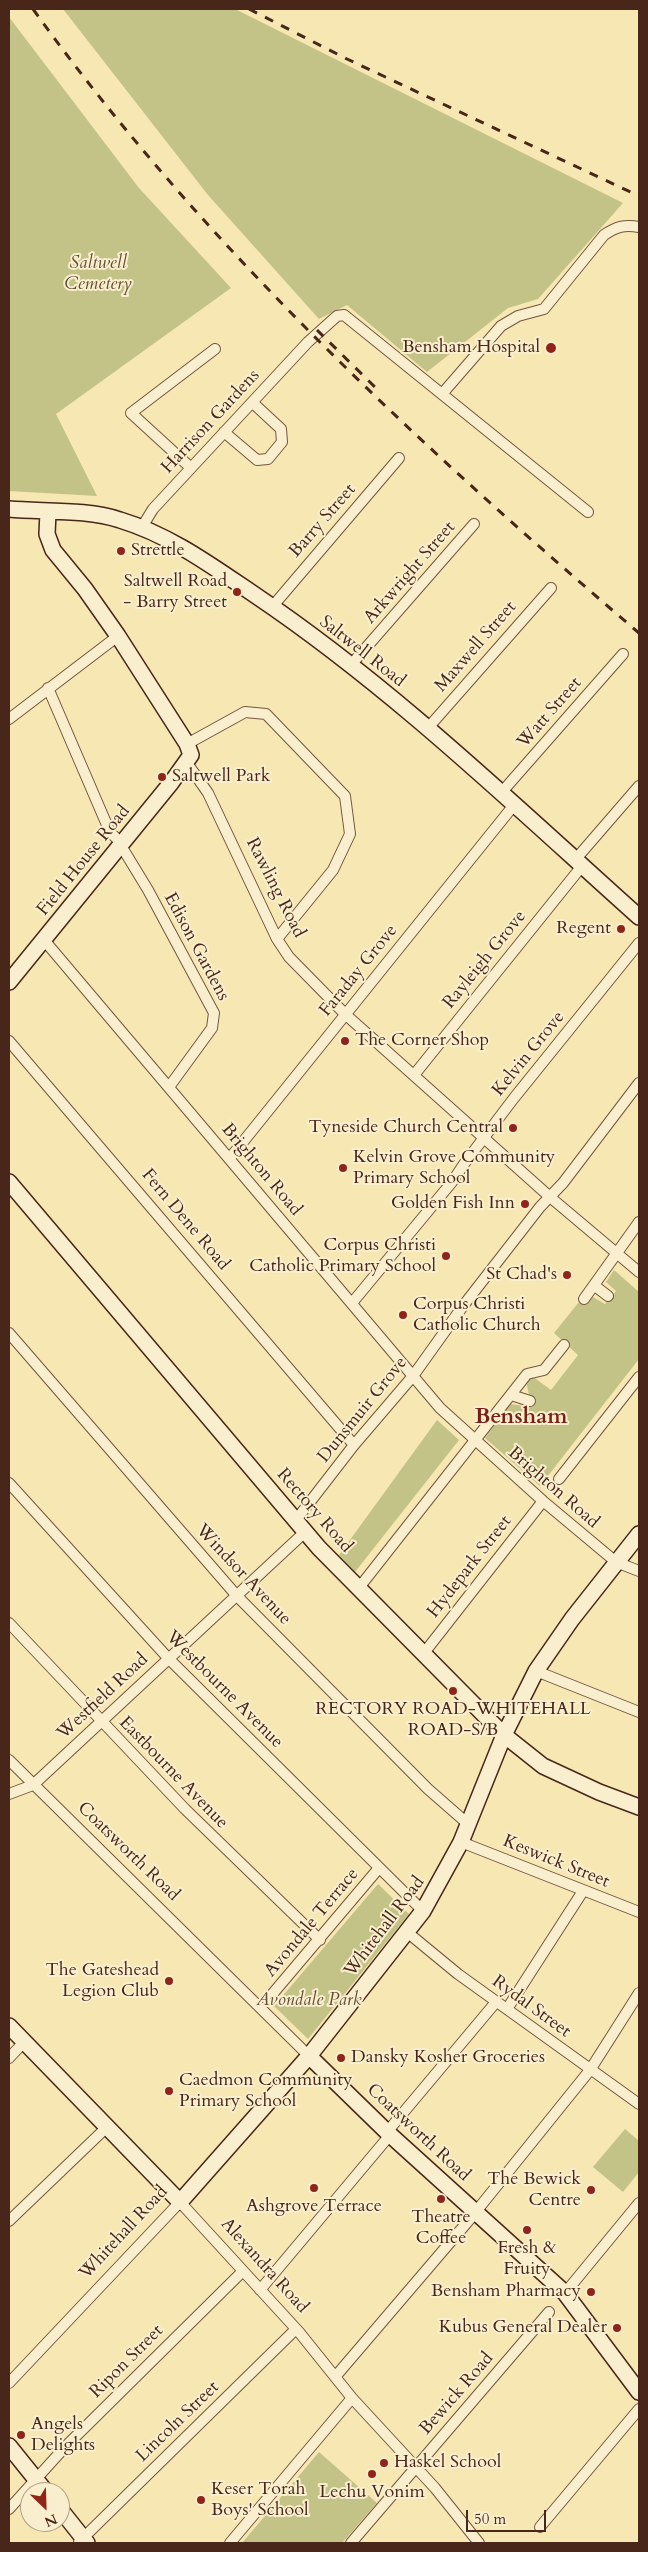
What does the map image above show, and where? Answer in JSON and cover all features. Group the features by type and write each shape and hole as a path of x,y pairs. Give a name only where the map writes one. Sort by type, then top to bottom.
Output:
{"street":[{"path":"588,512 442,394 501,326 518,316 544,309 604,235 617,227 628,225 639,227"},
{"name":"Harrison Gardens","path":"142,527 153,509 190,468 253,403 324,325 337,316 344,315 442,394"},
{"path":"190,468 131,413 215,348"},
{"path":"224,432 257,460 268,459 282,442 281,428 253,403"},
{"name":"Barry Street","path":"272,607 399,458"},
{"name":"Saltwell Road","path":"12,509 102,516 142,527 195,555 272,607 427,728 639,917"},
{"path":"48,512 47,534 53,550 85,589 118,636 187,744 191,755 187,763"},
{"name":"Arkwright Street","path":"350,666 474,524"},
{"name":"Maxwell Street","path":"427,728 551,588"},
{"path":"9,719 118,636"},
{"name":"Watt Street","path":"501,793 623,654"},
{"name":"Edison Gardens","path":"48,688 110,832 117,839 148,890 214,1013 212,1028 169,1087"},
{"path":"187,744 245,712 266,714 345,796 350,834 333,870 276,939"},
{"name":"Field House Road","path":"9,982 187,763"},
{"name":"Rawling Road","path":"187,763 208,793 276,939 289,957 345,1014 550,1197 618,1252 639,1272"},
{"name":"Rayleigh Grove","path":"414,1075 639,786"},
{"name":"Faraday Grove","path":"230,1158 514,805"},
{"name":"Brighton Road","path":"44,940 440,1408 474,1441 616,1562 639,1571"},
{"name":"Kelvin Grove","path":"352,1303 401,1246 452,1182 484,1137 639,943"},
{"name":"Fern Dene Road","path":"9,1041 354,1445"},
{"name":"Dunsmuir Grove","path":"300,1526 354,1445 413,1376 463,1306 563,1183 639,1083"},
{"name":"Rectory Road","path":"9,1182 300,1526 358,1589 504,1734 549,1769 599,1792 639,1806"},
{"path":"584,1299 639,1222"},
{"path":"595,1286 608,1296"},
{"name":"Windsor Avenue","path":"9,1333 237,1596 428,1789 468,1824"},
{"path":"358,1589 527,1374 544,1370 564,1345"},
{"path":"559,1479 639,1376"},
{"path":"511,1395 530,1401"},
{"name":"Westbourne Avenue","path":"9,1483 168,1658 423,1911"},
{"name":"Hydepark Street","path":"424,1653 543,1501"},
{"name":"Westfield Road","path":"33,1785 237,1596 300,1526"},
{"name":"Whitehall Road","path":"9,2383 180,2202 309,2056 423,1911 461,1842 504,1734 536,1671 572,1619 639,1534"},
{"name":"Eastbourne Avenue","path":"9,1623 185,1809 320,1940"},
{"path":"536,1671 639,1712"},
{"name":"Coatsworth Road","path":"9,1760 389,2134 565,2293 639,2392"},
{"path":"9,1794 33,1785"},
{"name":"Keswick Street","path":"461,1842 639,1912"},
{"name":"Avondale Terrace","path":"269,1998 379,1868"},
{"path":"506,2009 582,1891"},
{"name":"Rydal Street","path":"407,1932 496,2002 639,2104"},
{"path":"335,2378 590,2070 639,1992"},
{"path":"260,2290 496,2002"},
{"name":"Alexandra Road","path":"9,2026 180,2202 296,2329 352,2398 416,2468 479,2543"},
{"path":"9,2058 25,2042"},
{"path":"9,2221 108,2126"},
{"path":"565,2293 639,2203"},
{"name":"Ripon Street","path":"9,2508 35,2477 243,2271"},
{"name":"Bewick Road","path":"351,2543 549,2312"},
{"name":"Lincoln Street","path":"83,2542 296,2329"},
{"path":"230,2543 352,2398"},
{"path":"540,2527 639,2409"},
{"path":"9,2446 39,2482"},
{"path":"70,2523 83,2542"}],"green space":[{"path":"63,9 235,9 623,203 538,299 508,308 427,372 347,305 319,319 208,195"},
{"name":"Saltwell Cemetery","path":"9,17 139,188 231,288 56,414 97,496 9,491"},
{"path":"614,1270 639,1292 639,1359 540,1486 485,1438 510,1404 532,1407 535,1397 529,1395 526,1381 532,1376 551,1390 578,1355 554,1333 579,1302 583,1305 591,1296 605,1304 616,1291 606,1282"},
{"path":"437,1420 459,1440 355,1572 339,1555"},
{"name":"Avondale Park","path":"378,1884 409,1914 308,2039 274,2006"},
{"path":"625,2129 639,2141 639,2172 623,2192 593,2167"},
{"path":"319,2452 377,2503 342,2543 242,2543"}],"railway":[{"path":"33,9 99,96 168,180 241,261 317,339 475,490 639,633"},
{"path":"249,9 347,59 639,196"},
{"path":"317,330 379,391"}],"place":[{"name":"Bensham Hospital","path":"551,348"},
{"name":"Strettle","path":"121,551"},
{"name":"Saltwell Road - Barry Street","path":"237,592"},
{"name":"Saltwell Park","path":"162,777"},
{"name":"Regent","path":"621,929"},
{"name":"The Corner Shop","path":"345,1041"},
{"name":"Tyneside Church Central","path":"513,1128"},
{"name":"Kelvin Grove Community Primary School","path":"343,1168"},
{"name":"Golden Fish Inn","path":"525,1204"},
{"name":"Corpus Christi Catholic Primary School","path":"446,1256"},
{"name":"St Chad's","path":"567,1275"},
{"name":"Corpus Christi Catholic Church","path":"403,1315"},
{"name":"RECTORY ROAD-WHITEHALL ROAD-S/B","path":"453,1691"},
{"name":"The Gateshead Legion Club","path":"169,1981"},
{"name":"Dansky Kosher Groceries","path":"341,2058"},
{"name":"Caedmon Community Primary School","path":"169,2091"},
{"name":"Ashgrove Terrace","path":"314,2188"},
{"name":"The Bewick Centre","path":"591,2190"},
{"name":"Theatre Coffee","path":"441,2199"},
{"name":"Fresh & Fruity","path":"527,2230"},
{"name":"Bensham Pharmacy","path":"591,2292"},
{"name":"Kubus General Dealer","path":"617,2328"},
{"name":"Angels Delights","path":"21,2435"},
{"name":"Haskel School","path":"384,2463"},
{"name":"Lechu Vonim","path":"372,2474"},
{"name":"Keser Torah Boys' School","path":"201,2500"}],"district":[{"name":"Bensham","path":"521,1418"}]}
